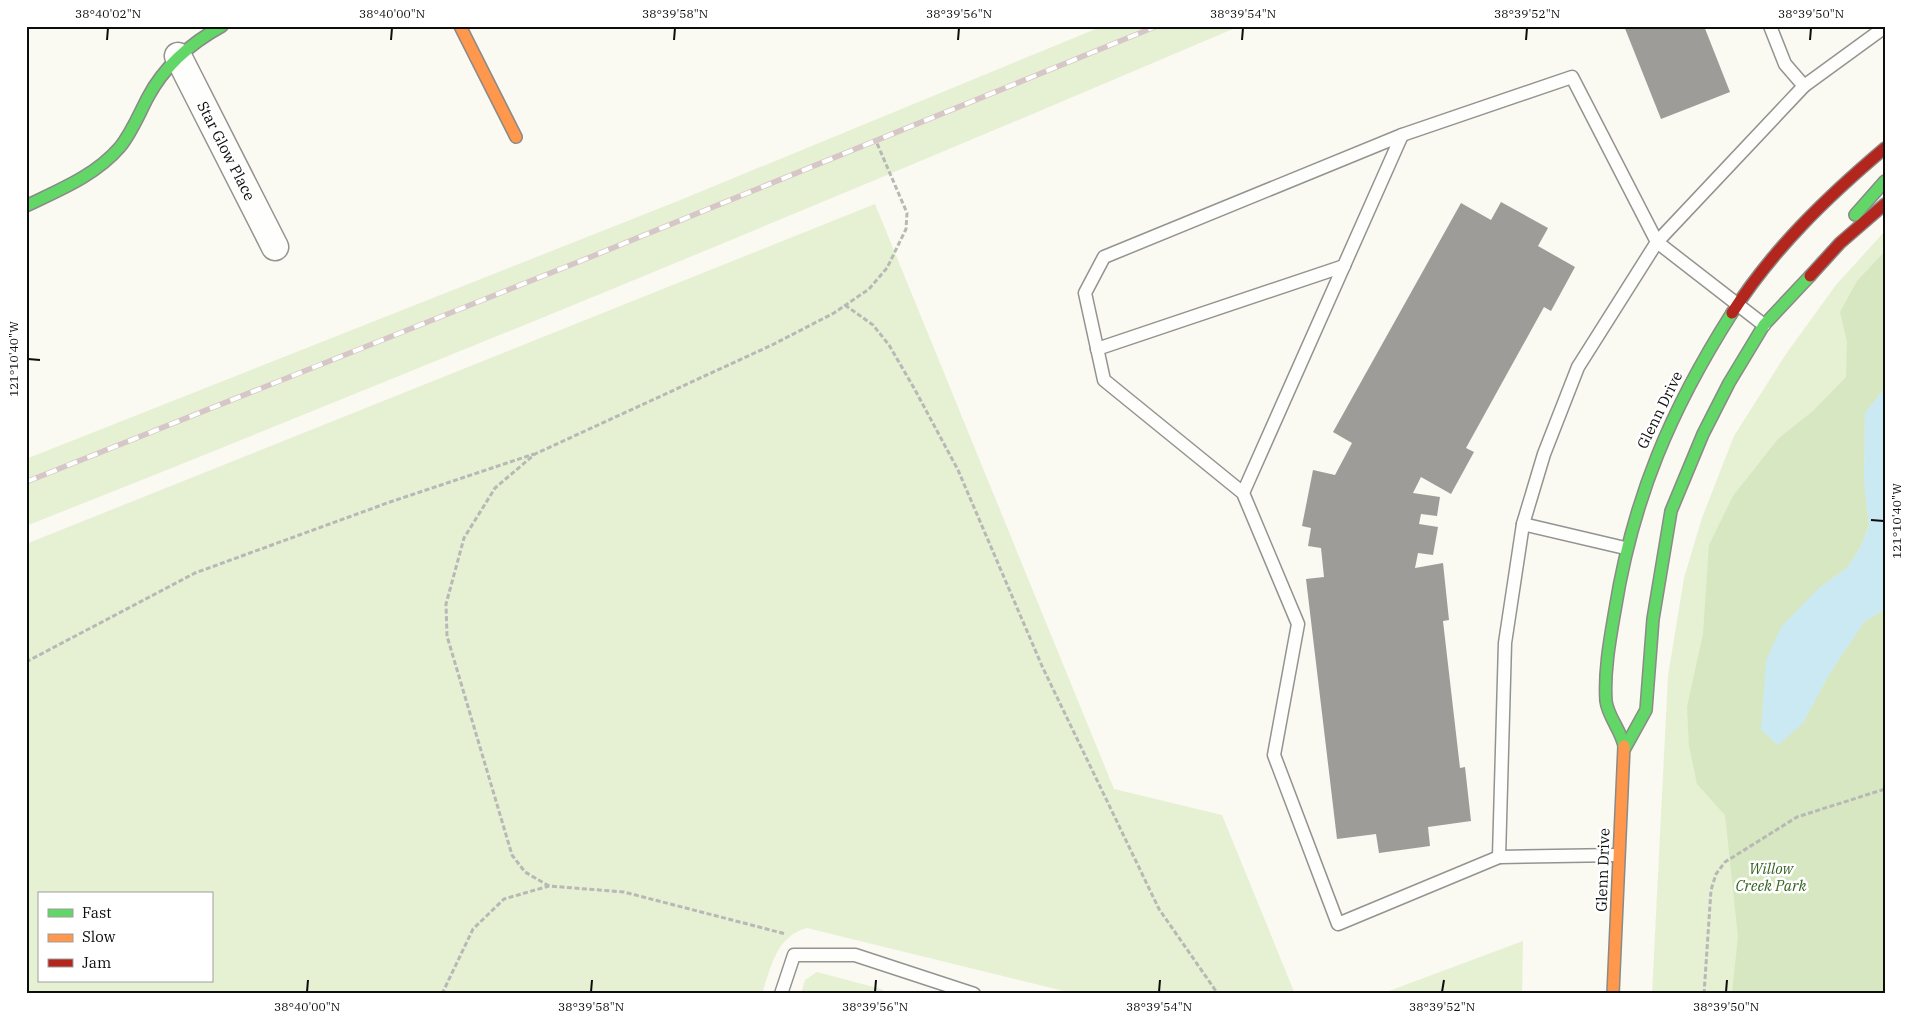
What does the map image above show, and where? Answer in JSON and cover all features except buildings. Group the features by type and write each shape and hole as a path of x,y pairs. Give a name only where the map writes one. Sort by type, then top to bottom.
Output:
{"street":[{"path":"26,206 84,177 118,150 132,132 163,73 178,56 194,43 222,26"},
{"path":"460,26 516,137"},
{"name":"Star Glow Place","path":"178,56 275,247"},
{"name":"Glenn Drive","path":"1614,994 1618,855 1624,748 1607,704 1612,626 1625,548 1650,465 1702,359 1786,238 1831,191 1885,148"},
{"path":"1840,243 1857,212 1885,181"},
{"name":"Glenn Drive","path":"1624,748 1646,710 1653,620 1671,510 1702,434 1729,383 1764,325 1840,243 1885,204"}],"lane":[{"path":"1770,26 1786,64 1804,86"},
{"path":"1500,857 1505,643 1523,524 1544,454 1578,367 1657,242 1804,86 1885,27"},
{"path":"1618,855 1500,857 1338,924 1274,755 1298,624 1243,493 1104,380 1086,293 1104,257 1402,135 1572,77 1657,242 1737,306 1764,325"},
{"path":"1243,493 1402,135"},
{"path":"1098,349 1344,266"},
{"path":"1523,524 1625,548"},
{"path":"781,994 794,955 855,955 944,989 974,994"}],"path":[{"path":"26,662 195,573 390,502 535,454 772,345 845,305 869,288 888,268 906,229 907,213 876,141"},
{"path":"845,305 873,325 889,345 914,388 958,470 1042,666 1159,909 1218,994"},
{"path":"535,454 495,488 464,538 446,604 446,636 512,855 524,872 549,886"},
{"path":"1704,994 1711,890 1716,874 1725,862 1797,817 1885,789"},
{"path":"442,994 472,929 504,900 549,886 624,892 793,936 814,955"}],"green space":[{"path":"1103,26 1240,26 634,280 26,526 26,459 678,201"},
{"path":"875,204 1114,789 1222,815 1295,994 1076,994 807,928 788,938 782,945 772,963 762,994 26,994 26,544"},
{"name":"Willow Creek Park","path":"1885,231 1885,994 1652,994 1668,676 1684,578 1702,518 1734,436 1786,354 1836,285"},
{"name":"Willow Creek Park","path":"1885,251 1885,388 1865,413 1864,482 1869,525 1860,548 1847,568 1819,588 1803,723 1828,676 1864,622 1885,609 1885,990 1882,994 1732,994 1738,937 1725,815 1697,784 1689,746 1687,707 1703,634 1709,545 1733,496 1778,439 1813,411 1846,377 1847,342 1840,312 1857,281"},
{"path":"1523,941 1522,994 1381,994"},
{"path":"817,972 881,989 888,994 801,994 805,980"}],"water":[{"path":"1885,388 1885,609 1864,622 1828,676 1803,723 1778,745 1761,730 1766,661 1781,627 1819,588 1847,568 1860,548 1869,526 1864,482 1865,413"}],"railway":[{"path":"26,482 588,258 1157,26"}],"traffic: fast":[{"path":"26,206 64,188 88,174 110,157 120,147 132,129 148,97 162,75 189,47 222,26"},
{"path":"1855,215 1885,181"},
{"path":"1625,748 1646,710 1653,619 1671,511 1703,434 1729,383 1764,325 1810,276"},
{"path":"1624,746 1607,707 1606,678 1615,610 1632,530 1657,456 1673,420 1710,349 1732,313"}],"traffic: slow":[{"path":"460,26 516,137"},
{"path":"1613,994 1624,746"}],"traffic: jam":[{"path":"1732,313 1765,267 1802,225 1842,185 1885,148"},
{"path":"1810,276 1840,243 1885,204"}]}
